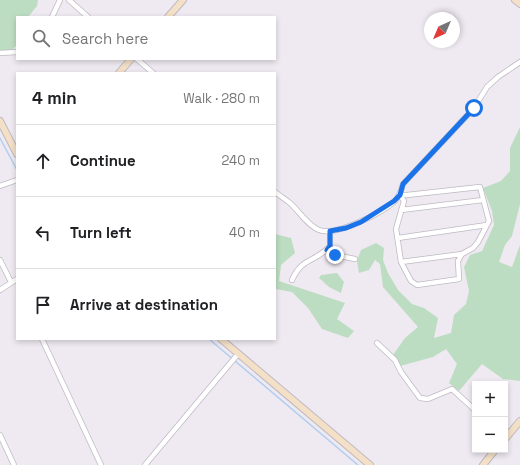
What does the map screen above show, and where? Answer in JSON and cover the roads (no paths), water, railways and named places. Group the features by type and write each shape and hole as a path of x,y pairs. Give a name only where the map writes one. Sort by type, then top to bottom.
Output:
{"street":[{"path":"52,16 60,0"},
{"path":"68,0 87,16"},
{"path":"169,16 183,0"},
{"path":"515,0 520,4"},
{"path":"0,53 16,52"},
{"path":"120,72 130,60"},
{"path":"138,60 152,72"},
{"path":"276,193 320,231 346,228 361,222 394,201 400,195 403,184 474,108 487,87 498,77 520,62"},
{"path":"0,122 16,152"},
{"path":"0,186 16,180"},
{"path":"400,195 480,187 489,221 478,242 473,248 462,254 401,262"},
{"path":"400,195 404,201 396,229 401,262 411,281 417,285 459,279 458,261 462,254"},
{"path":"402,210 483,200"},
{"path":"398,238 487,225"},
{"path":"292,280 296,271 304,262 323,254 327,250 330,246 330,231"},
{"path":"327,250 335,255 355,259"},
{"path":"0,260 11,282"},
{"path":"0,290 16,280"},
{"path":"42,340 102,465"},
{"path":"222,340 370,465"},
{"path":"377,343 395,360 401,372 420,398 428,399 452,389 472,407"},
{"path":"146,465 238,354"},
{"path":"508,435 520,421"},
{"path":"0,435 14,465"},
{"path":"483,465 493,453"}],"waterway":[{"path":"0,138 16,168"},
{"path":"210,340 358,465"}]}
